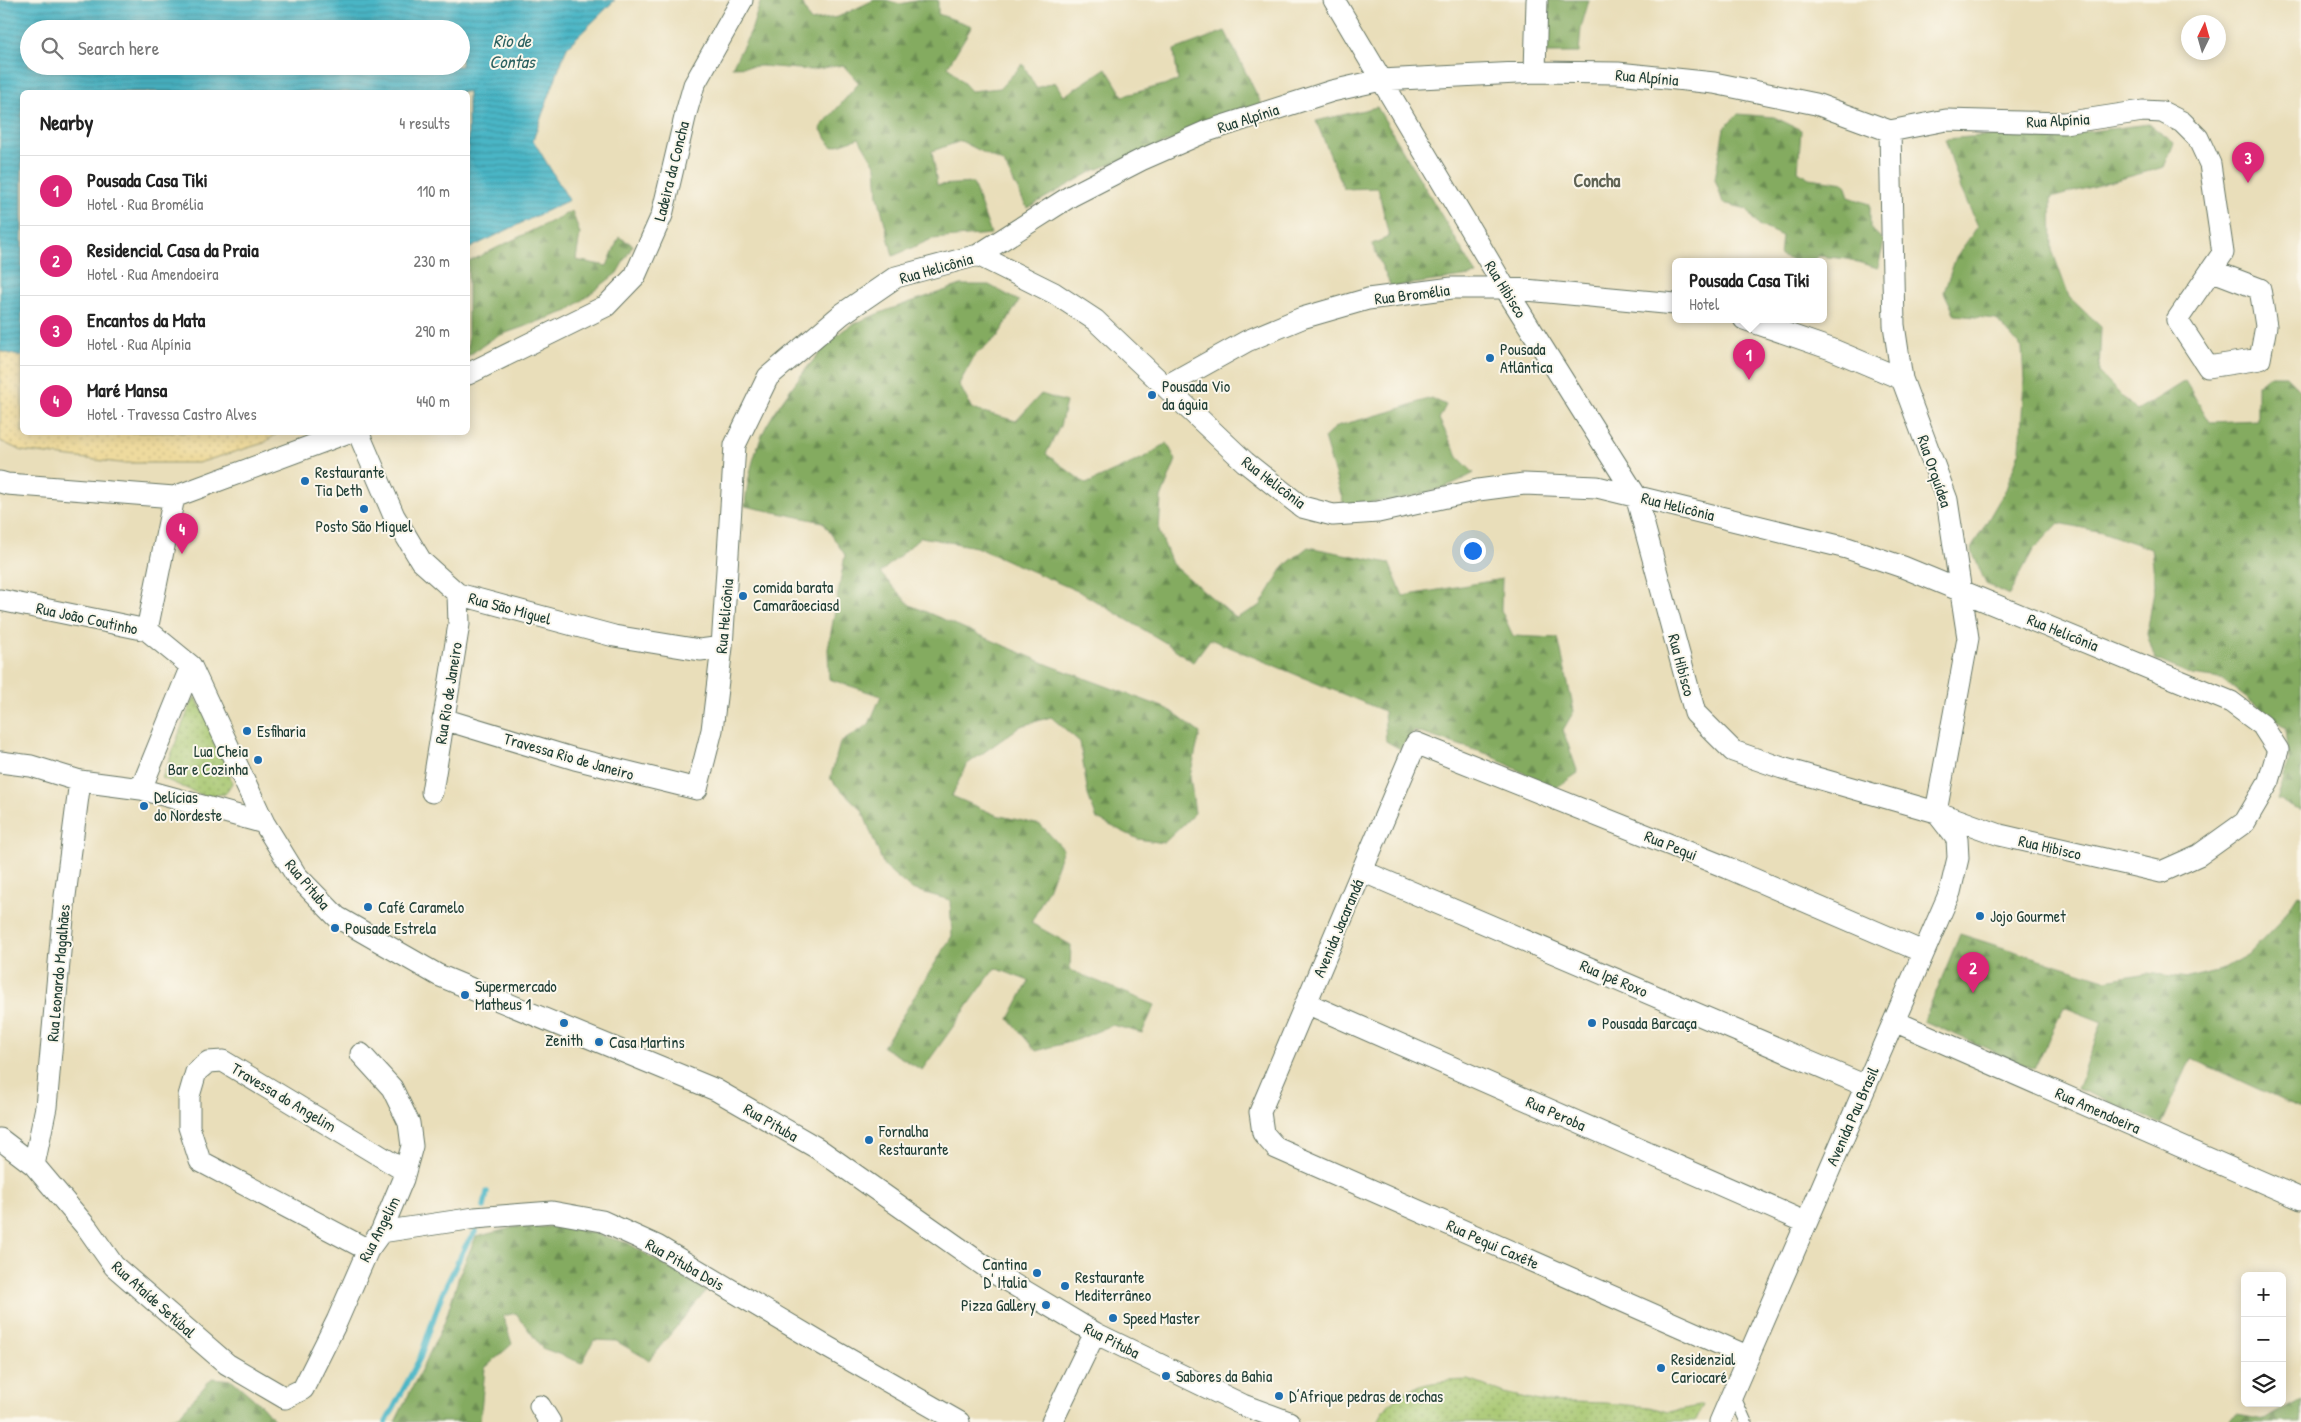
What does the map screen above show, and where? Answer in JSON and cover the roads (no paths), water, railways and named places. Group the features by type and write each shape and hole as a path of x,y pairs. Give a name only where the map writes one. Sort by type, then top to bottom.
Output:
{"street":[{"name":"Ladeira da Concha","path":"470,373 606,306 635,276 662,215 694,85 742,0"},
{"name":"Rua Hibisco","path":"1334,0 1359,38 1381,80 1505,288 1636,496 1695,713 1733,751 1782,768 1936,812 2000,835 2161,872 2199,855 2245,822 2269,781 2278,750 2262,725"},
{"path":"1535,72 1537,0"},
{"name":"Rua Alpínia","path":"978,255 1071,196 1141,160 1199,135 1332,91 1381,80 1535,72 1618,73 1714,83 1816,104 1890,130 1946,120 2064,123 2143,111 2162,112 2182,122 2198,138 2210,164 2223,253 2213,271 2178,320 2208,367 2260,359 2266,326 2260,289 2213,271"},
{"name":"Rua Orquídea","path":"1890,130 1894,325 1902,379 1947,500 1963,592 1968,638 1936,812"},
{"name":"Rua Helicônia","path":"697,789 712,730 722,647 735,445 768,378 842,314 896,277 978,255 1054,293 1095,320 1245,462 1302,507 1333,515 1378,512 1478,490 1524,484 1597,487 1847,548 1903,567 2231,702 2262,725"},
{"name":"Rua Bromélia","path":"1166,386 1247,340 1302,318 1368,299 1452,288 1505,288 1672,304"},
{"path":"1756,323 1831,349 1902,379"},
{"path":"0,482 90,492 174,497 341,435"},
{"name":"Rua São Miguel","path":"359,435 394,516 421,561 458,594 614,636 700,650 722,647"},
{"path":"147,630 174,497"},
{"name":"Rua Rio de Janeiro","path":"432,792 459,624 458,594"},
{"name":"Rua João Coutinho","path":"0,600 147,630 192,666"},
{"path":"140,789 192,666"},
{"name":"Rua Pituba","path":"192,666 264,822 296,875 336,917 438,975 716,1090 817,1148 996,1274 1095,1333 1243,1405 1289,1422"},
{"name":"Travessa Rio de Janeiro","path":"443,719 575,759 697,789"},
{"name":"Avenida Jacarandá","path":"1260,1112 1416,743"},
{"name":"Rua Pequi","path":"1416,743 1728,868 1923,952"},
{"path":"0,762 30,766 80,781 140,789 264,822"},
{"name":"Rua Leonardo Magalhães","path":"34,1165 46,1107 65,896 80,781"},
{"name":"Avenida Pau Brasil","path":"1720,1422 1805,1222 1950,892 1958,858 1957,839 1936,812"},
{"name":"Rua Ipê Roxo","path":"1362,871 1866,1086"},
{"name":"Rua Peroba","path":"1306,1003 1805,1222"},
{"name":"Rua Amendoeira","path":"1894,1021 2301,1199"},
{"name":"Rua Angelim","path":"285,1398 304,1389 337,1321 368,1250 381,1232 405,1171 412,1146 409,1124 392,1088 361,1054"},
{"name":"Travessa do Angelim","path":"368,1250 200,1161 189,1127 189,1096 196,1072 208,1062 223,1061 405,1171"},
{"name":"Rua Pequi Caxête","path":"1260,1112 1263,1133 1276,1148 1747,1356"},
{"name":"Rua Ataíde Setúbal","path":"0,1139 34,1165 88,1229 114,1266 227,1364 285,1398"},
{"name":"Rua Pituba Dois","path":"381,1232 475,1218 552,1212 602,1221 657,1246 822,1344 959,1422"},
{"path":"1052,1422 1095,1333"}],"lane":[{"path":"1733,1393 1746,1422"}],"water":[{"name":"Rio de Contas","path":"0,0 615,0 567,47 533,140 569,200 470,248 470,90 20,90 20,356 0,351"}],"waterway":[{"path":"484,1207 487,1192"},
{"path":"386,1422 420,1358 442,1294 466,1245 476,1231"}],"place":[{"name":"Encantos da Mata","path":"2248,183"},
{"name":"Pousada Atlântica","path":"1490,358"},
{"name":"Pousada Casa Tiki","path":"1749,380"},
{"name":"Pousada Vio da águia","path":"1152,395"},
{"name":"Restaurante Tia Deth","path":"305,481"},
{"name":"Posto São Miguel","path":"364,509"},
{"name":"Maré Mansa","path":"182,554"},
{"name":"comida barata Camarãoeciasd","path":"743,596"},
{"name":"Esfiharia","path":"247,731"},
{"name":"Lua Cheia Bar e Cozinha","path":"258,760"},
{"name":"Delícias do Nordeste","path":"144,806"},
{"name":"Café Caramelo","path":"368,907"},
{"name":"Jojo Gourmet","path":"1980,916"},
{"name":"Pousade Estrela","path":"335,928"},
{"name":"Residencial Casa da Praia","path":"1973,993"},
{"name":"Supermercado Matheus 1","path":"465,995"},
{"name":"Zenith","path":"564,1023"},
{"name":"Pousada Barcaça","path":"1592,1023"},
{"name":"Casa Martins","path":"599,1042"},
{"name":"Fornalha Restaurante","path":"869,1140"},
{"name":"Cantina D' Italia","path":"1037,1273"},
{"name":"Restaurante Mediterrâneo","path":"1065,1286"},
{"name":"Pizza Gallery","path":"1046,1305"},
{"name":"Speed Master","path":"1113,1318"},
{"name":"Residenzial Cariocaré","path":"1661,1368"},
{"name":"Sabores da Bahia","path":"1166,1376"},
{"name":"D’Afrique pedras de rochas","path":"1279,1396"}],"district":[{"name":"Concha","path":"1597,180"}]}
